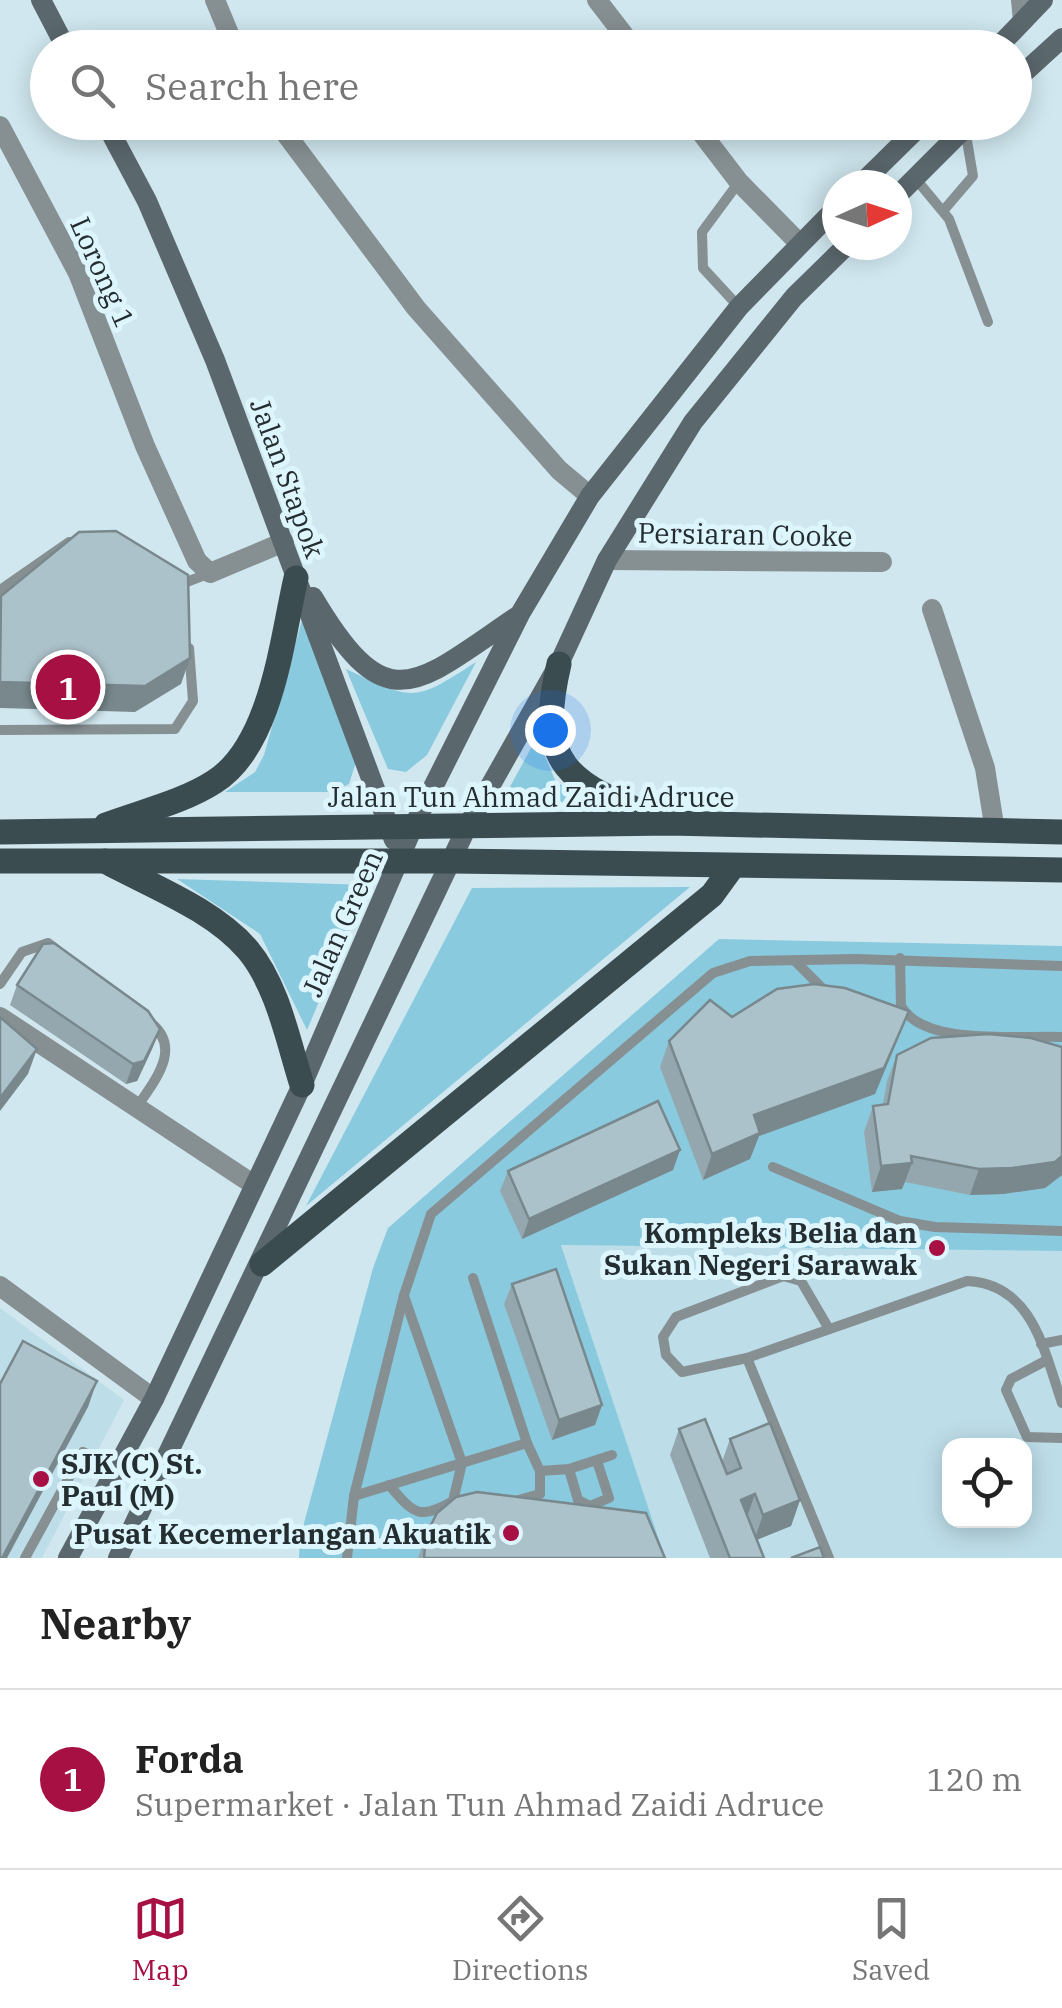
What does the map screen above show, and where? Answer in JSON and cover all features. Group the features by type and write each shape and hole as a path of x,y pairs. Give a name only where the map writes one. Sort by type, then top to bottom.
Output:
{"main road":[{"path":"41,0 57,30"},
{"path":"1022,10 1043,0"},
{"path":"1032,66 1062,38"},
{"name":"Jalan Stapok","path":"115,140 147,201 215,360 289,559 401,826 400,860"},
{"path":"875,170 906,140"},
{"path":"912,182 954,140"},
{"name":"Jalan Green","path":"401,826 590,496 739,307 822,221"},
{"path":"118,1558 262,1264 451,860 559,664 607,560 692,422 794,297 832,260"},
{"path":"289,559 332,629 362,667 381,678 412,680 428,674 520,614"},
{"path":"87,832 215,782 236,762 252,737 280,659 289,559"},
{"path":"559,664 549,707 550,738 560,760 599,794 670,823"},
{"name":"Jalan Tun Ahmad Zaidi Adruce","path":"0,832 670,823 1062,832"},
{"path":"102,860 223,926 248,950 266,980 302,1085"},
{"name":"Jalan Green","path":"68,1558 154,1399 302,1085 400,860"},
{"path":"0,861 451,860 1062,870"},
{"path":"262,1264 712,895 734,866"}],"street":[{"path":"216,0 228,30"},
{"path":"597,0 620,30"},
{"name":"Lorong 1","path":"0,126 78,273 185,542 210,573"},
{"path":"290,140 416,308 559,470 590,496"},
{"path":"706,140 739,182 799,243"},
{"path":"210,573 289,559"},
{"name":"Persiaran Cooke","path":"607,560 882,562"},
{"path":"932,608 986,768 995,831"},
{"path":"0,1016 254,1185"},
{"path":"0,1286 154,1399"}],"lane":[{"path":"942,211 973,176 969,140"},
{"path":"916,178 942,211 988,322"},
{"path":"739,182 702,232 704,268 739,307"},
{"path":"0,590 69,542 82,541"},
{"path":"169,575 184,583 210,573"},
{"path":"184,583 186,603"},
{"path":"0,730 175,729 193,701 189,642"},
{"path":"0,984 22,952 35,946 48,943 76,964"},
{"path":"900,958 901,1006 913,1022 930,1031 1062,1037"},
{"path":"348,1558 354,1496 404,1295 431,1214 713,973 733,964 794,960 900,958 1062,966"},
{"path":"794,960 824,992 840,1000"},
{"path":"888,1006 901,1006"},
{"path":"137,1107 159,1074 168,1046 166,1036 145,1018"},
{"path":"773,1167 900,1221 935,1227 1062,1232"},
{"path":"828,1329 801,1280 783,1276 676,1318 663,1337 666,1355 682,1372 747,1358 967,1282 980,1282 1011,1294 1032,1319 1062,1403"},
{"path":"473,1278 540,1472 540,1494 502,1504"},
{"path":"389,1485 412,1512 420,1514 454,1500 462,1463 404,1295"},
{"path":"1041,1344 1062,1340"},
{"path":"747,1358 829,1558"},
{"path":"1047,1360 1011,1379 1006,1390 1027,1437 1062,1438"},
{"path":"354,1496 527,1443"},
{"path":"25,1558 84,1452 117,1467"},
{"path":"540,1472 569,1470 612,1455"},
{"path":"569,1470 578,1500 590,1506 609,1498 597,1461"}],"shaded area":[{"path":"304,613 356,762 349,784 333,792 225,792 255,772 264,755"},
{"path":"476,662 427,755 406,772 388,769 346,669 386,687 413,693 439,685"},
{"path":"537,737 555,780 589,806 504,798"},
{"path":"177,879 368,885 307,1030 260,934"},
{"path":"690,887 306,1206 472,888"},
{"name":"Kompleks Belia dan Sukan Negeri Sarawak","path":"719,939 1062,946 1062,1251 561,1245 665,1558 299,1558 300,1538 373,1268 388,1228"},
{"path":"561,1245 1062,1251 1062,1558 665,1558"},
{"name":"SJK (C) St. Paul (M)","path":"0,1308 124,1400 42,1558 0,1558"}],"building":[{"path":"116,531 188,575 190,658 145,686 0,682 1,596 79,532"},
{"path":"54,943 148,1011 160,1029 144,1061 133,1064 17,985 43,944"},
{"path":"814,984 845,988 909,1011 884,1068 754,1115 760,1133 712,1154 669,1041 710,1000 732,1017 777,989"},
{"path":"0,1017 37,1049 0,1098"},
{"path":"988,1034 1031,1038 1062,1047 1062,1156 1055,1162 1012,1168 979,1169 911,1156 912,1163 881,1166 873,1106 888,1104 897,1055 931,1038"},
{"path":"658,1101 680,1150 529,1219 508,1171"},
{"path":"556,1269 602,1405 559,1420 512,1284"},
{"path":"23,1341 97,1381 0,1558 0,1384"},
{"path":"705,1419 727,1474 741,1468 730,1439 770,1423 800,1500 763,1515 755,1494 741,1500 764,1558 730,1558 679,1429"},
{"path":"477,1492 646,1513 665,1558 424,1558 426,1535 437,1513 456,1497"},
{"path":"820,1547 824,1558 791,1558"}],"place":[{"name":"Forda","path":"68,687"},
{"name":"Kompleks Belia dan Sukan Negeri Sarawak","path":"937,1248"},
{"name":"SJK (C) St. Paul (M)","path":"41,1479"},
{"name":"Pusat Kecemerlangan Akuatik","path":"511,1533"}]}
